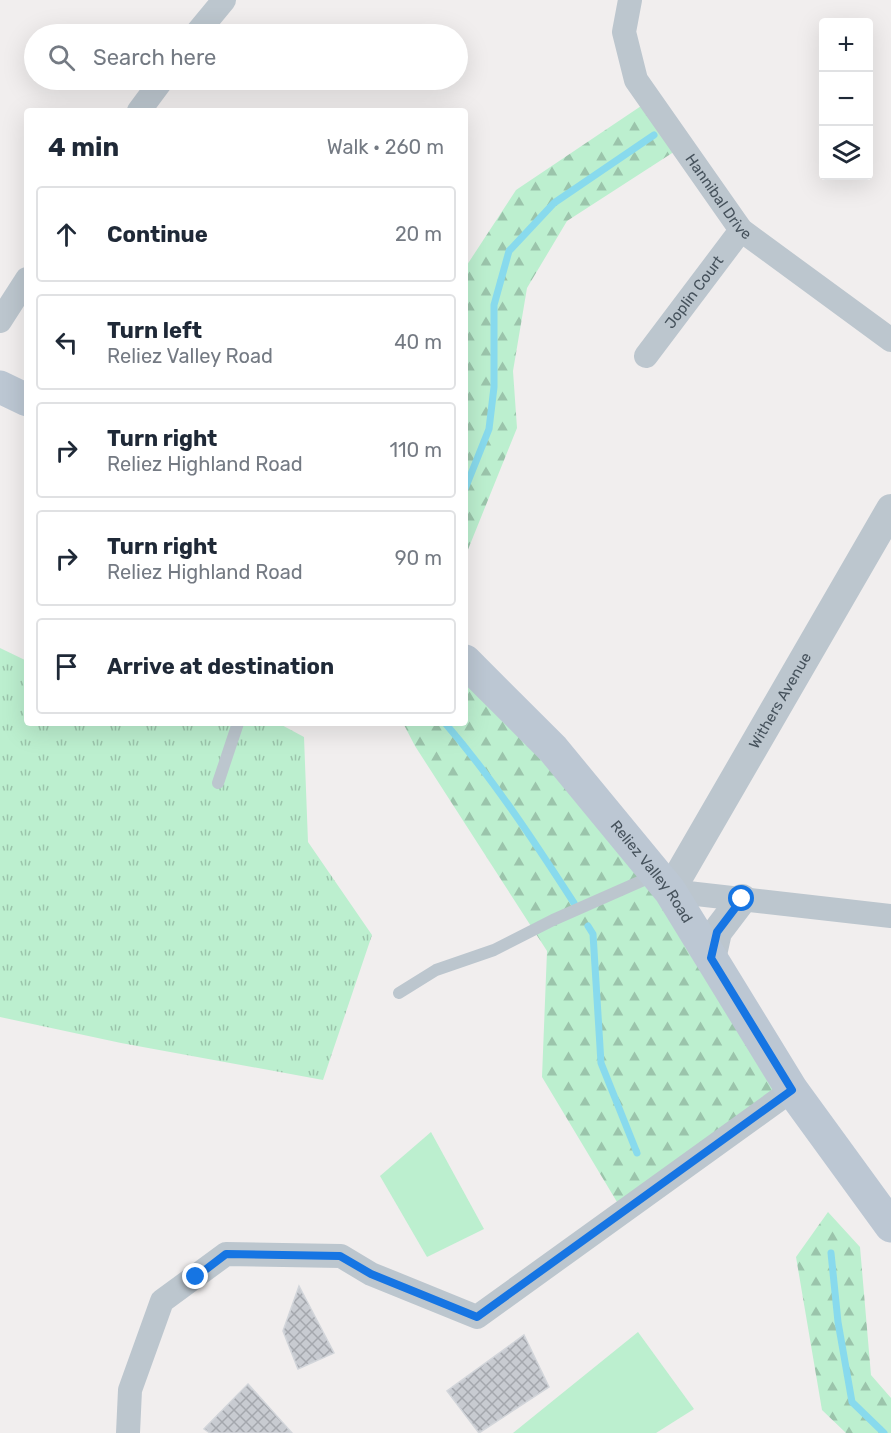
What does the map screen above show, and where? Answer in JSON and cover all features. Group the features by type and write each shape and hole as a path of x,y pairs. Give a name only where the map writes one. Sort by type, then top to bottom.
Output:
{"main road":[{"path":"0,387 24,399"},
{"name":"Reliez Valley Road","path":"468,664 553,749 663,883 792,1090 891,1226"}],"street":[{"path":"204,24 224,0"},
{"name":"Hannibal Drive","path":"630,0 624,32 636,80 741,230 891,340"},
{"path":"140,108 154,90"},
{"name":"Joplin Court","path":"646,356 741,230"},
{"path":"0,321 24,284"},
{"name":"Withers Avenue","path":"663,883 891,509"},
{"path":"663,883 742,899 891,915"},
{"path":"711,958 717,932 742,899"},
{"path":"128,1433 130,1390 162,1302 226,1254 340,1256 371,1274 477,1317 792,1090"}],"lane":[{"path":"218,783 237,726"},
{"path":"399,993 435,970 494,950 553,920 663,883"}],"green space":[{"path":"650,100 683,146 567,221 527,288 513,371 517,428 468,550 468,263 516,190"},
{"path":"0,648 24,660 24,726 284,726 304,737 308,842 372,935 323,1080 121,1043 0,1017"},
{"path":"468,664 553,749 792,1090 623,1212 542,1077 547,951 415,746 405,726 468,726"},
{"path":"431,1132 484,1229 427,1257 380,1176"},
{"path":"828,1212 860,1247 871,1375 891,1398 891,1433 846,1433 822,1410 796,1257"},
{"path":"638,1332 694,1409 656,1433 513,1433"}],"building":[{"path":"299,1286 334,1353 298,1369 283,1331"},
{"path":"524,1335 549,1387 479,1433 447,1391"},
{"path":"248,1384 292,1433 210,1433 204,1429"}],"waterway":[{"path":"468,482 489,429 494,387 494,305 509,251 554,203 654,135"},
{"path":"448,726 496,788 574,903"},
{"path":"588,926 593,934 601,1063 637,1153"},
{"path":"831,1253 838,1322 852,1402 884,1433"}],"route":[{"path":"196,1277 226,1254 340,1256 371,1274 477,1317 792,1090 711,958 717,932 742,899"}]}
